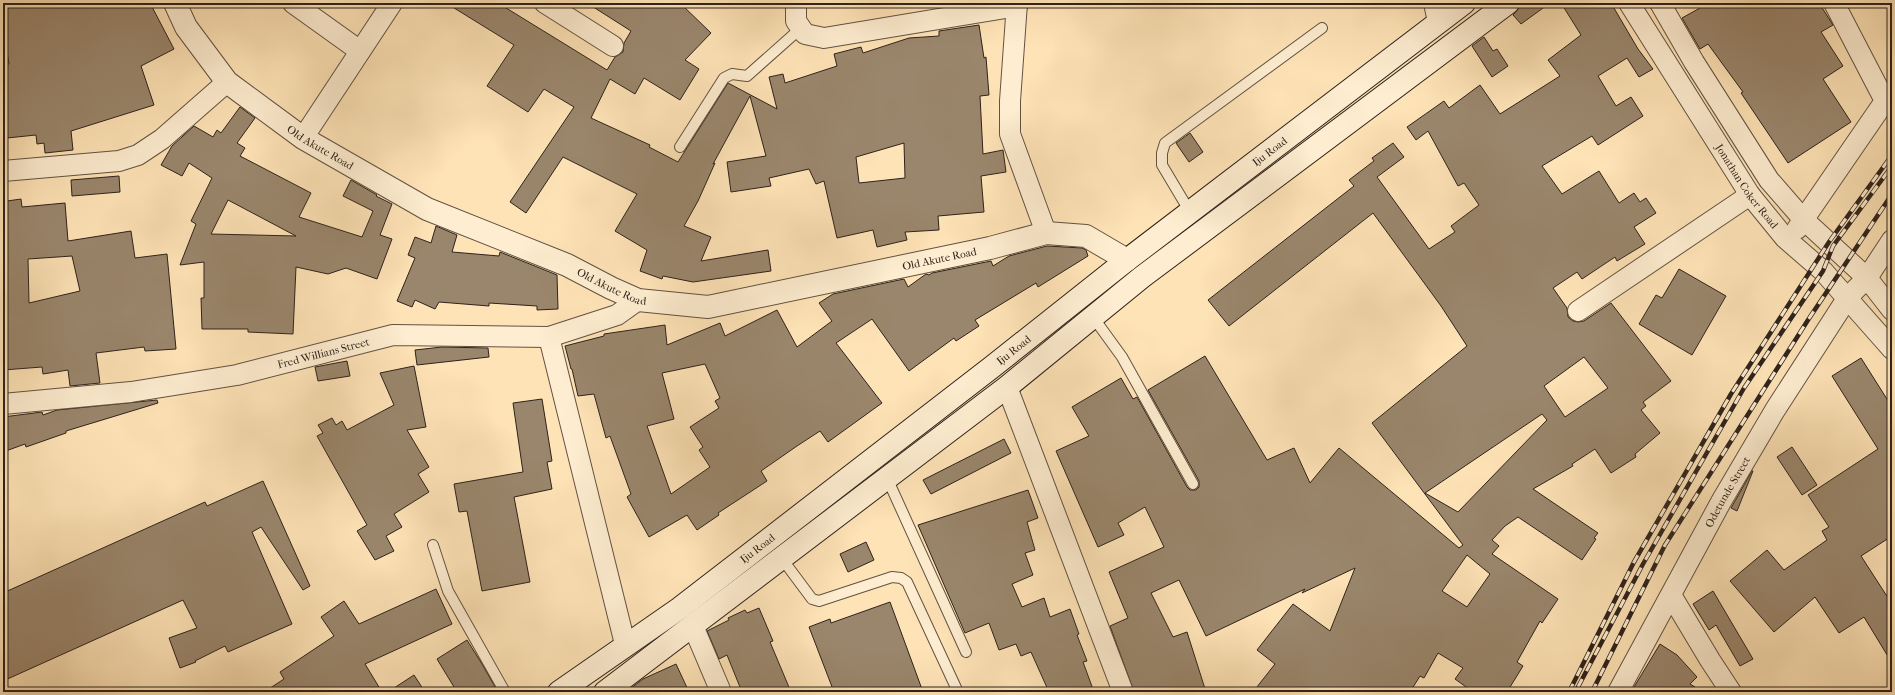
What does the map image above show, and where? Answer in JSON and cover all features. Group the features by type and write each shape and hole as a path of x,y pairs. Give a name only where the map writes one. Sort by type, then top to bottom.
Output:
{"main road":[{"name":"Old Akute Road","path":"175,3 186,27 227,82 303,138 427,209 567,265 638,300 708,307 990,248 1046,233 1086,236 1127,260"},
{"name":"Iju Road","path":"559,692 625,644 680,608 992,367 1190,212 1436,13 1464,3"},
{"path":"605,692 694,626 1007,387 1142,277 1508,3"}],"street":[{"path":"293,3 360,51"},
{"path":"303,138 392,3"},
{"path":"545,3 613,46"},
{"path":"796,3 796,21 805,34 824,38 1017,5 1010,101 1010,134 1046,233"},
{"name":"Jonathan Coker Road","path":"1629,3 1750,195 1789,242 1823,271 1848,297 1892,349"},
{"name":"Jonathan Coker Road","path":"1660,3 1694,62 1769,180 1803,219 1867,278 1892,310"},
{"path":"1789,242 1803,219 1885,101 1834,3"},
{"path":"3,171 119,161 138,155 162,139 227,82"},
{"path":"1578,311 1750,195"},
{"name":"Odetunde Street","path":"1618,692 1672,595 1722,500 1771,416 1848,297 1867,278 1892,240"},
{"name":"Fred Willians Street","path":"3,404 131,392 237,375 393,335 549,337 617,315 638,300"},
{"path":"549,337 625,644"},
{"path":"1007,387 1123,692"},
{"path":"1672,595 1710,660 1731,692"},
{"path":"694,626 721,692"}],"lane":[{"path":"680,147 724,78 732,74 747,76 801,28"},
{"path":"1190,212 1162,165 1162,153 1165,143 1322,28"},
{"path":"1093,317 1122,358 1193,484"},
{"path":"887,478 966,652"},
{"path":"769,539 812,599 819,601 892,577 901,578 907,582 958,692"},
{"path":"433,545 448,591 505,692"}],"building":[{"path":"3,3 150,3 174,49 141,66 154,105 71,131 73,150 45,153 44,143 37,144 36,135 7,138 7,136 3,136 3,64 9,64 3,25"},
{"path":"446,3 498,3 607,70 615,57 623,52 624,43 631,31 587,3 680,3 711,33 685,60 699,69 680,100 644,78 635,94 610,79 591,118 650,145 649,147 678,162 728,83 777,109 769,77 783,74 785,83 837,66 834,54 861,47 863,53 909,38 939,36 939,31 979,25 984,58 986,57 989,95 980,96 983,154 1003,150 1006,172 981,176 984,212 938,216 939,230 905,232 907,240 877,247 873,230 837,238 824,181 816,184 809,169 769,178 771,186 731,192 727,162 766,156 750,96 713,164 715,163 698,201 684,226 711,237 701,261 768,250 771,271 693,282 663,276 662,279 640,271 647,250 615,231 637,194 563,157 526,213 510,202 574,107 544,89 528,112 487,86 514,45","holes":["904,143 905,178 859,183 856,157"]},
{"path":"1520,3 1550,3 1521,24 1513,15 1519,8"},
{"path":"1561,3 1611,3 1638,49 1653,69 1639,77 1627,58 1598,76 1616,106 1631,97 1643,116 1598,145 1592,136 1542,166 1562,194 1599,171 1619,203 1634,193 1640,202 1646,198 1656,213 1634,227 1645,244 1617,261 1615,257 1582,279 1577,272 1553,288 1567,308 1568,317 1573,321 1584,321 1611,303 1671,381 1643,402 1646,406 1641,410 1660,433 1635,454 1636,457 1611,473 1595,449 1572,464 1573,466 1533,489 1598,533 1594,538 1596,539 1582,560 1518,517 1505,526 1492,540 1499,546 1492,554 1558,599 1542,623 1540,621 1517,662 1523,666 1507,692 1473,692 1455,679 1463,668 1438,653 1424,678 1420,676 1410,692 1253,692 1275,664 1257,650 1293,604 1330,631 1355,568 1302,593 1305,589 1206,636 1179,580 1151,593 1173,637 1187,632 1206,692 1134,692 1110,626 1128,618 1109,572 1164,547 1145,507 1118,523 1124,535 1098,547 1056,451 1089,436 1072,407 1121,378 1133,399 1137,397 1187,487 1190,490 1196,490 1199,487 1199,481 1148,390 1205,356 1267,460 1294,448 1310,483 1339,448 1459,548 1463,545 1372,423 1467,346 1441,306 1373,213 1229,326 1208,300 1354,186 1349,180 1374,161 1372,158 1393,143 1404,157 1377,177 1429,249 1455,232 1451,226 1479,205 1464,183 1458,186 1428,131 1416,140 1407,127 1444,101 1449,108 1480,85 1500,114 1560,76 1548,60 1581,35","holes":["1584,357 1608,388 1565,417 1544,386","1542,414 1547,420 1458,512 1425,493","1467,555 1490,574 1467,607 1442,591"]},
{"path":"1696,3 1819,3 1833,25 1821,32 1843,66 1823,79 1851,122 1788,163 1741,93 1743,92 1708,44 1700,49 1682,18 1700,8"},
{"path":"1484,37 1493,51 1497,49 1508,66 1492,77 1472,46"},
{"path":"240,107 255,118 237,143 245,148 240,156 311,193 299,217 362,237 373,211 343,196 351,180 392,204 380,235 392,239 377,279 346,268 328,274 296,267 293,334 248,332 248,329 202,329 201,298 204,298 204,262 180,265 196,224 191,221 212,178 189,163 182,176 161,165 172,146 194,126 213,137 217,130 221,133","holes":["228,200 296,236 211,234"]},
{"path":"1190,133 1203,152 1189,162 1176,143"},
{"path":"119,176 120,192 72,196 71,180"},
{"path":"21,199 22,207 65,203 68,241 131,231 135,258 167,254 176,349 145,351 144,347 96,353 100,383 70,386 68,370 43,374 42,367 3,370 3,205 7,205 7,201","holes":["72,256 80,291 29,303 28,259"]},
{"path":"436,226 457,235 452,252 499,256 500,252 557,275 558,309 537,310 537,306 489,303 489,306 439,302 435,309 415,300 412,307 397,301 415,258 408,255 415,237 431,243"},
{"path":"1047,246 1082,248 1086,250 1088,256 1038,287 1036,283 975,320 979,326 956,341 954,338 909,371 872,319 836,343 882,403 828,442 820,431 797,446 761,471 767,481 718,513 719,515 697,530 687,515 649,537 627,497 631,494 610,436 606,438 594,394 578,396 565,346 604,336 604,334 665,325 667,345 720,323 725,336 777,310 797,347 832,321 819,303 833,294 904,279 908,287 926,274 929,275 932,273 991,261 993,266 1009,256","holes":["705,364 720,398 715,401 719,408 690,427 703,447 699,450 710,467 671,494 647,426 674,419 662,373"]},
{"path":"1679,269 1726,296 1692,355 1639,324 1656,295 1662,298"},
{"path":"442,347 488,348 489,357 417,365 415,350"},
{"path":"1861,358 1892,407 1892,536 1861,556 1892,604 1892,663 1864,617 1839,633 1815,597 1774,632 1730,581 1767,550 1784,570 1827,540 1822,531 1829,527 1808,495 1878,449 1832,376"},
{"path":"347,361 350,376 318,381 315,367"},
{"path":"414,366 426,427 407,430 429,467 418,474 429,492 394,514 402,527 386,536 394,551 375,560 357,531 367,525 317,436 323,433 318,425 332,418 336,425 342,421 347,430 394,405 380,373"},
{"path":"542,399 552,461 547,462 552,489 514,497 530,582 482,591 467,511 459,512 454,484 523,472 513,403"},
{"path":"157,400 158,403 66,431 66,433 26,447 25,444 3,452 3,417 42,412 43,415 57,410"},
{"path":"1004,439 1011,453 931,494 923,480"},
{"path":"1792,447 1817,485 1802,495 1777,457"},
{"path":"1753,471 1737,511 1731,508"},
{"path":"263,481 310,586 303,590 261,527 252,532 292,624 228,652 225,646 195,661 196,662 180,668 169,638 197,628 183,600 3,681 3,593 205,502 207,506"},
{"path":"1028,490 1038,518 1027,522 1035,550 1025,553 1033,575 1012,584 1022,607 1044,598 1050,617 1070,609 1079,634 1077,635 1087,661 1083,662 1094,692 1049,692 1031,652 1021,656 1016,644 999,650 989,623 965,633 918,525"},
{"path":"866,542 874,560 848,572 840,554"},
{"path":"436,589 452,624 365,664 382,692 264,692 284,679 280,672 334,636 321,617 344,601 359,624"},
{"path":"1713,591 1753,659 1740,666 1716,625 1709,630 1693,604"},
{"path":"890,602 923,692 834,692 809,627 830,619 831,623"},
{"path":"759,608 773,641 770,642 791,692 742,692 727,655 719,659 707,631 729,620 728,618 745,610 747,613"},
{"path":"467,640 498,692 457,692 437,659"},
{"path":"1660,644 1677,655 1697,677 1690,684 1703,692 1631,692"},
{"path":"676,664 689,692 626,692 643,679"},
{"path":"414,675 425,692 388,692"}],"railway":[{"path":"1569,692 1634,562 1731,394 1829,242 1892,155"},
{"path":"1578,687 1643,564 1744,388 1823,271 1833,246 1892,166"},
{"path":"1592,692 1665,545 1808,320 1892,194"}]}
